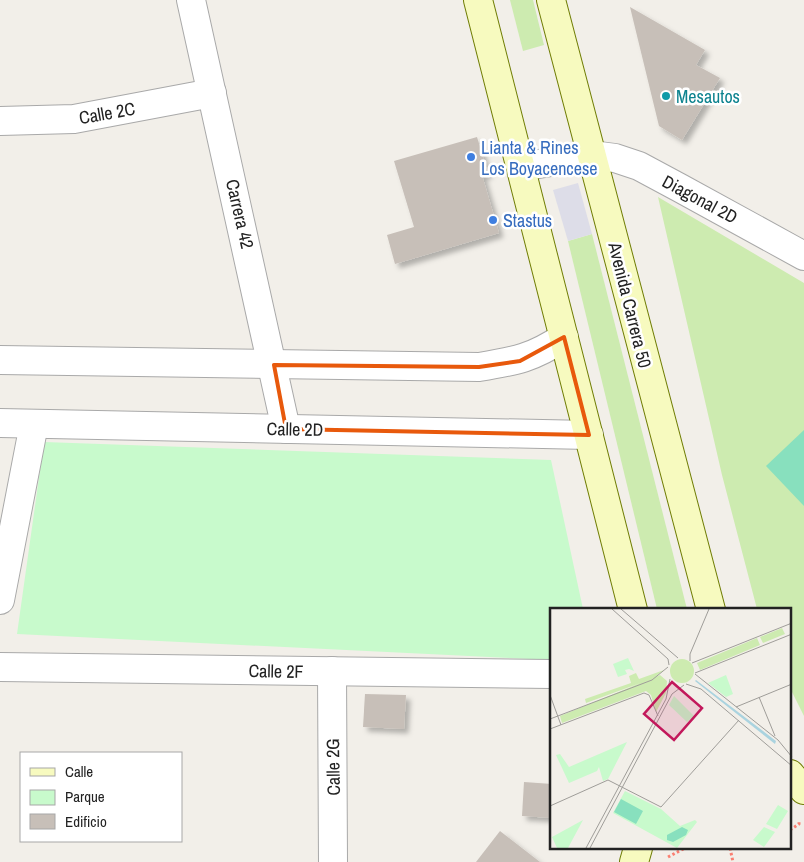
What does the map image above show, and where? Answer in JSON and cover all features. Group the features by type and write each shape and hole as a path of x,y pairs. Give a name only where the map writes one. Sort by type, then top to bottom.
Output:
{"main road":[{"path":"478,0 632,608"},
{"name":"Avenida Carrera 50","path":"551,0 709,608"},
{"path":"792,776 804,790"}],"street":[{"name":"Carrera 42","path":"191,0 274,365 286,429"},
{"name":"Calle 2C","path":"0,122 74,119 212,93"},
{"path":"521,167 592,154"},
{"name":"Diagonal 2D","path":"592,154 615,158 638,166 804,256"},
{"path":"0,360 479,367 520,361 540,353 564,337"},
{"name":"Calle 2D","path":"0,423 589,435"},
{"path":"0,600 34,424"},
{"name":"Calle 2F","path":"0,667 550,674"},
{"name":"Calle 2G","path":"332,672 334,862"}],"highlighted area":[{"path":"564,337 589,435 286,429 274,365 479,367 520,361"}],"green space":[{"path":"510,0 533,0 544,45 523,51"},
{"path":"658,197 804,283 804,716 792,692 792,608 757,608 722,475"},
{"path":"592,234 687,608 657,608 568,241"},
{"path":"804,430 804,506 766,466"},
{"path":"44,442 551,460 583,608 550,608 550,660 17,634"}],"shaded area":[{"path":"578,183 592,234 568,241 553,190"}],"building":[{"name":"Mesautos","path":"630,7 705,50 696,65 720,78 682,140 659,126"},
{"path":"477,137 488,174 482,175 499,233 395,264 387,235 414,227 394,161"},
{"path":"365,694 406,695 404,729 363,727"},
{"path":"524,782 550,784 550,818 522,816"},
{"path":"500,831 540,862 476,862"}],"place":[{"name":"Mesautos","path":"666,96"},
{"name":"Lianta & Rines Los Boyacencese","path":"471,157"},
{"name":"Stastus","path":"493,220"}]}
